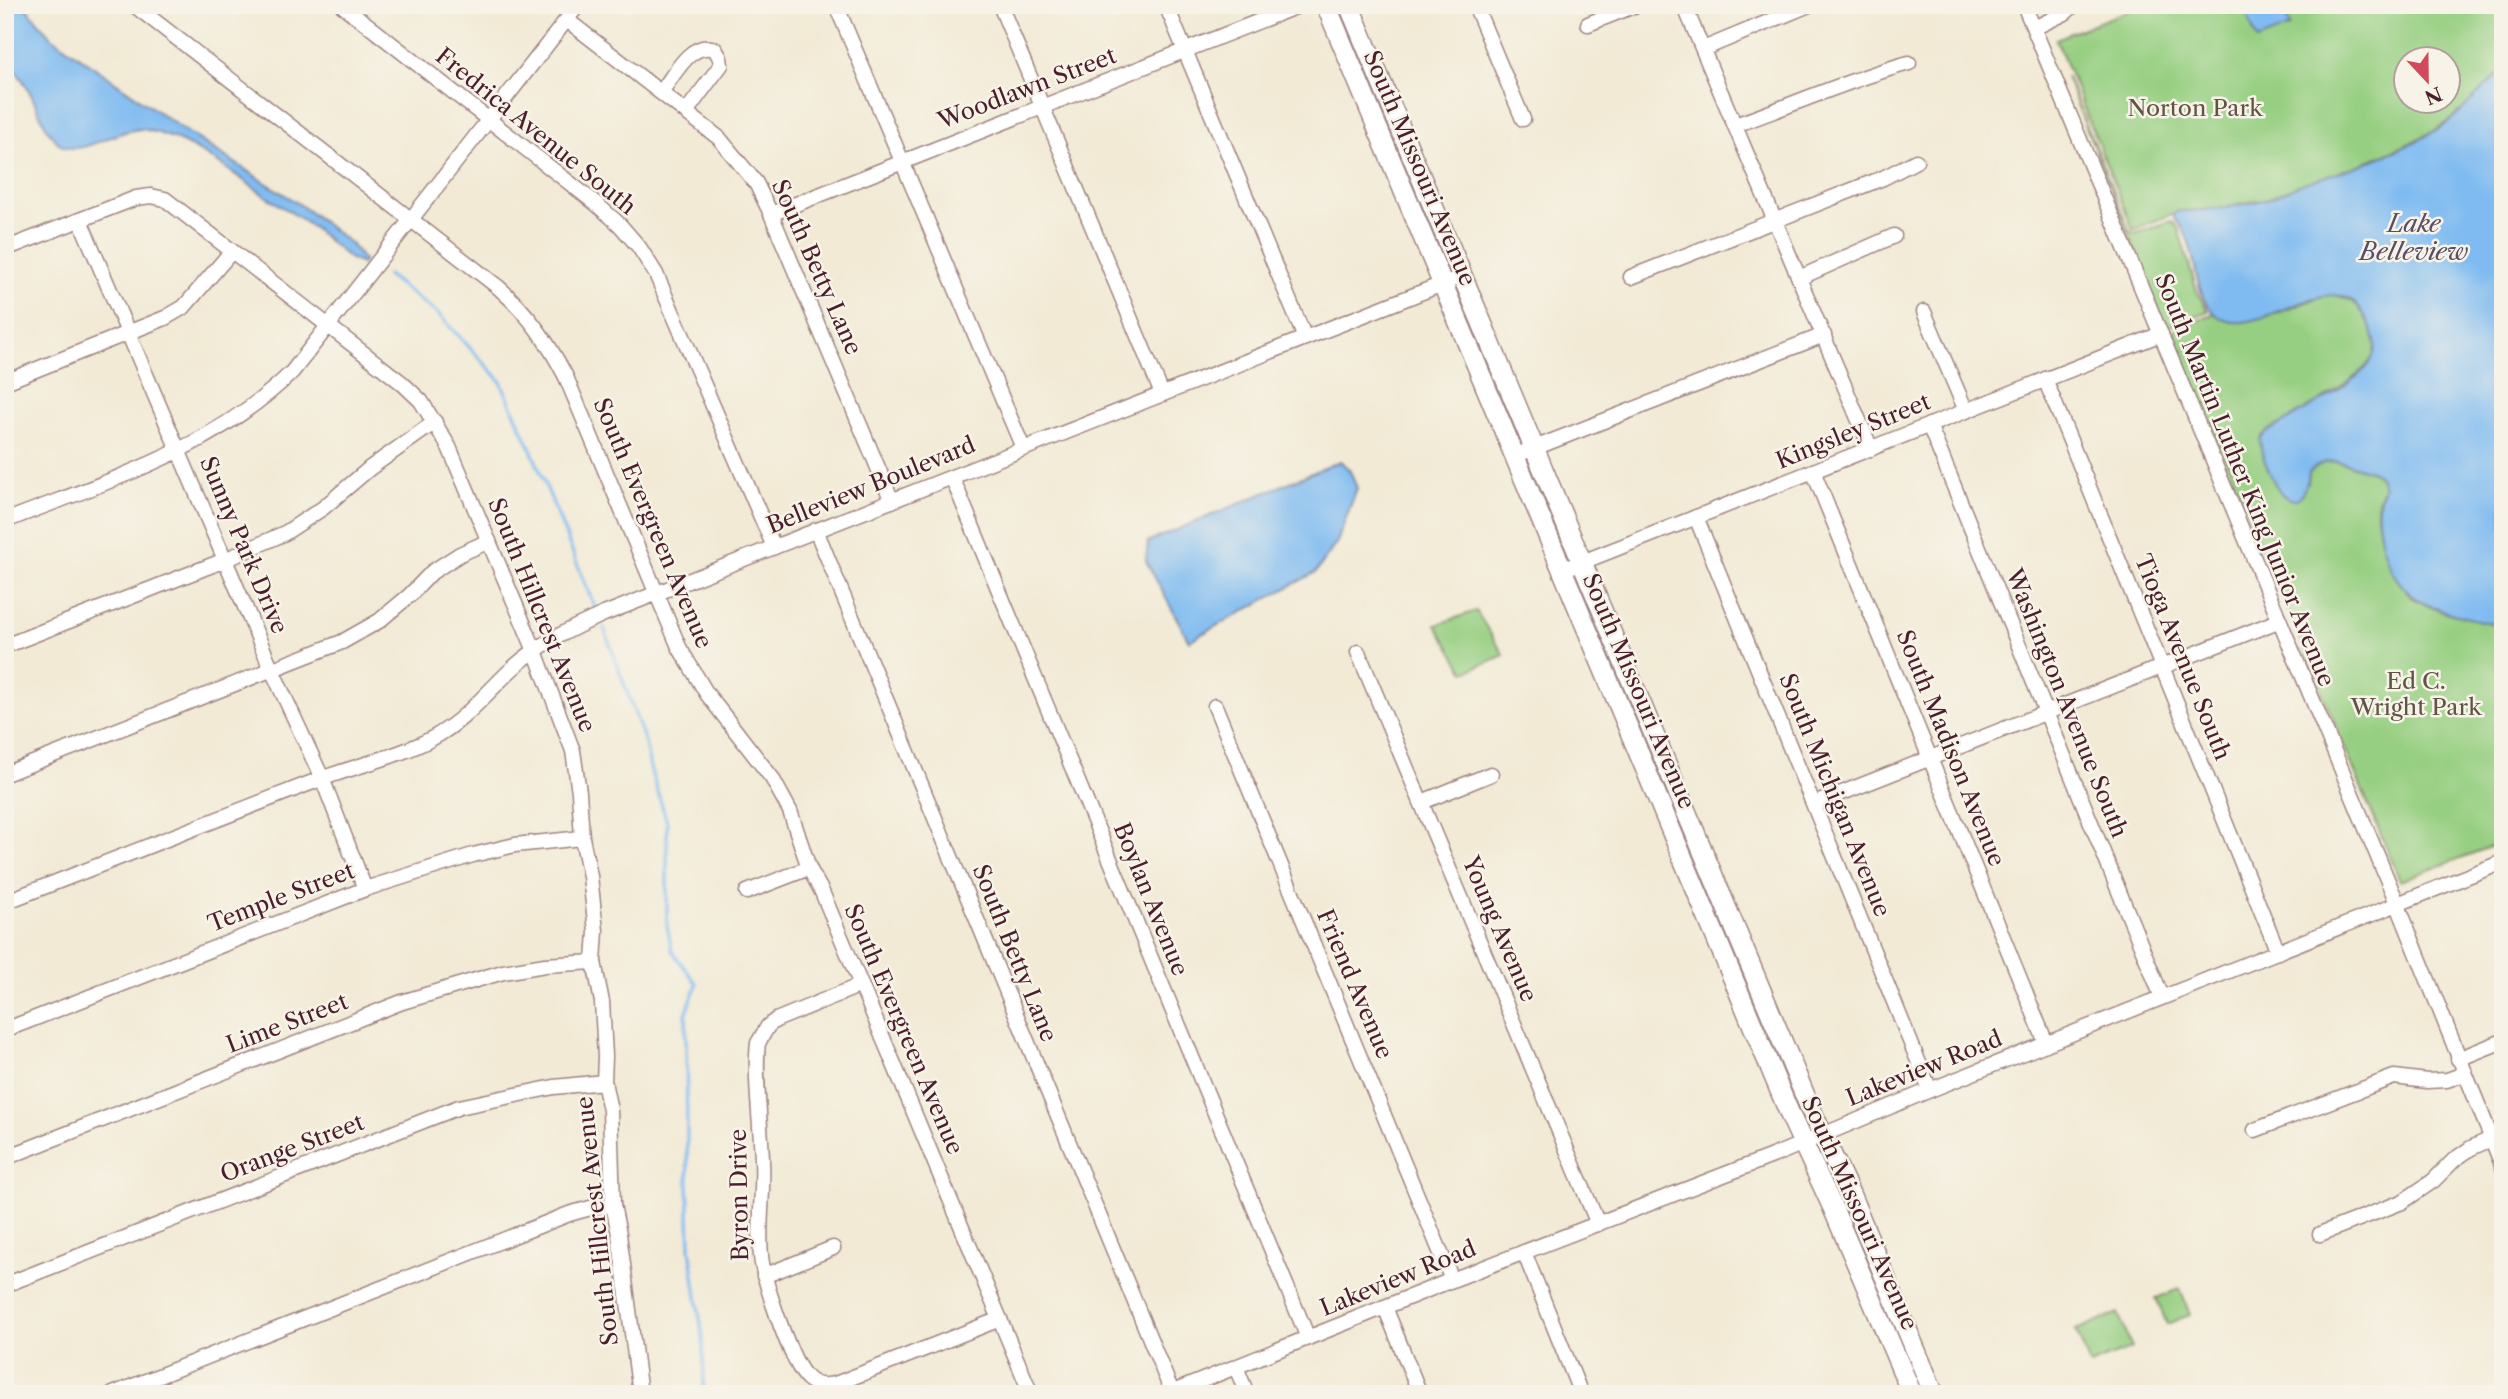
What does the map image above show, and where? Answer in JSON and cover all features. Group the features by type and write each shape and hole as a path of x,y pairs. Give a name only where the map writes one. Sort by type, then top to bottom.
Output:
{"main road":[{"name":"South Missouri Avenue","path":"1326,5 1803,1143 1912,1394"},
{"name":"South Missouri Avenue","path":"1349,5 1581,562 1934,1394"}],"street":[{"name":"South Evergreen Avenue","path":"134,5 519,305 551,348 566,377 679,648 707,694 772,778 790,811 809,868 822,892 1031,1394"},
{"name":"Fredrica Avenue South","path":"342,5 594,202 620,225 639,247 667,294 774,547"},
{"path":"5,521 180,451 223,427 266,398 292,372 329,326 578,5"},
{"path":"836,5 1023,448"},
{"path":"1000,5 1163,394"},
{"path":"1166,5 1304,338"},
{"name":"Woodlawn Street","path":"771,214 1300,5"},
{"path":"1475,5 1522,119"},
{"path":"1588,24 1636,5"},
{"path":"1684,5 1871,449"},
{"path":"1703,48 1809,5"},
{"name":"South Martin Luther King Junior Avenue","path":"2024,5 2397,903 2503,1167"},
{"path":"2034,28 2065,13 2074,5"},
{"name":"South Betty Lane","path":"566,20 719,138 756,183 892,501"},
{"path":"661,92 693,51 704,47 715,49 721,65 686,112"},
{"path":"1735,125 1870,74 1909,63"},
{"path":"1631,277 1883,177 1916,161"},
{"name":"South Hillcrest Avenue","path":"80,220 136,198 150,196 165,200 402,383 421,401 449,447 535,651 573,751 596,931 594,962 602,1002 604,1082 610,1110 613,1205 640,1394"},
{"path":"5,249 80,220"},
{"name":"Sunny Park Drive","path":"80,220 272,670 322,778 365,889"},
{"path":"1799,278 1894,236"},
{"path":"5,382 165,318 184,307 232,251"},
{"name":"Belleview Boulevard","path":"5,902 437,736 466,715 514,667 568,630 1462,276"},
{"path":"1924,312 1966,411"},
{"name":"Kingsley Street","path":"1562,570 2161,334"},
{"path":"1514,456 1824,335"},
{"name":"Tioga Avenue South","path":"2045,379 2278,952"},
{"path":"5,646 225,560 285,533 323,508 370,468 435,422"},
{"name":"Washington Avenue South","path":"1929,425 2162,997"},
{"name":"South Madison Avenue","path":"1813,471 2046,1043"},
{"name":"Boylan Avenue","path":"952,477 1308,1338"},
{"name":"South Michigan Avenue","path":"1696,517 1930,1090"},
{"name":"South Betty Lane","path":"816,530 1170,1393"},
{"path":"5,774 342,642 379,621 432,572 460,554 489,541"},
{"path":"1814,804 2278,621"},
{"name":"Young Avenue","path":"1358,652 1598,1224"},
{"name":"Friend Avenue","path":"1214,706 1452,1280"},
{"path":"1422,802 1491,774"},
{"name":"Temple Street","path":"5,1030 365,889 483,852 515,845 582,838"},
{"name":"Lakeview Road","path":"1170,1393 2503,862"},
{"path":"747,892 809,868"},
{"name":"Lime Street","path":"5,1158 402,1002 503,972 545,965 594,962"},
{"name":"Byron Drive","path":"861,985 776,1020 768,1026 758,1043 764,1188 761,1253 764,1276 798,1366 806,1378 815,1384 825,1386 838,1383 1000,1319"},
{"path":"2458,1059 2503,1041"},
{"path":"2255,1130 2394,1077 2427,1081 2447,1080 2464,1074"},
{"name":"Orange Street","path":"5,1285 459,1107 554,1087 604,1082"},
{"path":"2320,1234 2402,1202 2433,1181 2454,1160 2491,1139"},
{"path":"113,1394 569,1214 613,1205"},
{"path":"764,1276 833,1248"},
{"path":"1524,1252 1581,1394"},
{"path":"1385,1307 1420,1394"},
{"path":"1236,1367 1247,1394"}],"green space":[{"name":"Norton Park","path":"2142,5 2503,5 2503,71 2462,110 2462,46 2392,46 2392,116 2455,116 2434,131 2340,173 2301,184 2270,198 2215,209 2179,211 2133,230 2056,39"},
{"path":"2066,76 2129,231 2135,234 2171,221 2178,228 2197,291 2208,311 2170,326 2168,333 2257,548 2227,483"},
{"name":"Ed C. Wright Park","path":"2331,294 2349,300 2361,310 2373,333 2374,354 2368,364 2343,386 2265,433 2262,450 2269,472 2282,494 2308,484 2309,472 2328,462 2346,463 2375,474 2384,487 2378,500 2377,513 2386,555 2407,592 2435,609 2503,626 2503,842 2400,881 2172,331 2215,313 2228,319 2257,319"},
{"path":"1476,611 1504,655 1465,672 1436,625"},
{"path":"2180,1289 2190,1315 2167,1324 2156,1298"},
{"path":"2118,1313 2132,1348 2090,1365 2076,1330"}],"water":[{"path":"5,5 24,5 51,37 184,130 302,206 351,244 364,261 362,264 350,259 310,225 223,166 194,148 163,134 136,130 79,148 60,144 52,137 24,82 5,59"},
{"path":"2243,5 2265,5 2268,10 2281,5 2290,27 2257,40"},
{"name":"Lake Belleview","path":"2503,71 2503,626 2442,611 2425,604 2410,594 2398,580 2388,563 2381,539 2378,512 2384,487 2374,473 2344,463 2327,462 2309,472 2305,489 2298,497 2289,499 2283,495 2271,477 2260,439 2265,433 2316,404 2364,370 2375,350 2372,330 2363,313 2350,300 2335,295 2317,297 2259,319 2241,322 2225,320 2213,312 2205,300 2199,287 2189,242 2174,219 2174,214 2179,211 2225,207 2270,198 2388,154 2420,139 2455,116 2462,116 2462,110"},
{"path":"1340,461 1349,469 1357,488 1337,542 1316,572 1189,641 1146,561 1148,542"}],"waterway":[{"path":"387,275 438,314 500,380 595,608"},
{"path":"604,628 645,742 667,822 667,925 672,951 697,984 686,1014 687,1146 690,1248 703,1339 704,1394"}]}
